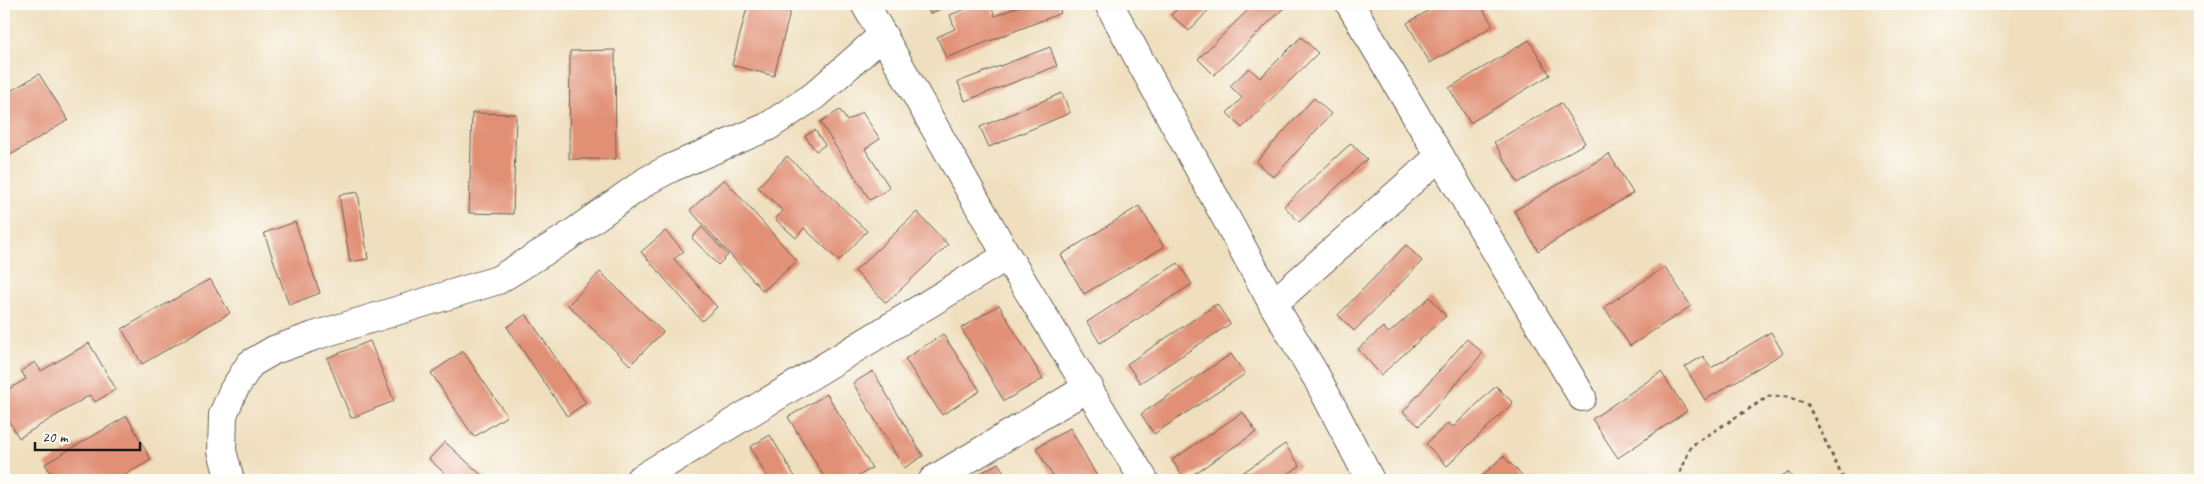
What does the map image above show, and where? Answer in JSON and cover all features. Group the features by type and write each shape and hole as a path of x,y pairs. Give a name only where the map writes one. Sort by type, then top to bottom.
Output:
{"street":[{"path":"865,4 1007,256 1089,387 1144,480"},
{"path":"1109,4 1273,304 1317,378 1370,480"},
{"path":"1350,4 1582,397"},
{"path":"230,480 222,451 223,415 233,391 250,364 274,350 314,336 498,280 566,238 648,180 671,168 767,127 814,96 883,35"},
{"path":"1273,304 1440,156"},
{"path":"639,480 1007,256"},
{"path":"932,480 1089,387"}],"path":[{"path":"1677,480 1691,446 1769,396 1789,397 1808,405 1844,480"}],"building":[{"path":"748,4 792,4 774,76 732,65"},
{"path":"925,4 951,4 930,14"},
{"path":"978,4 990,4 995,16 1025,4 1058,4 1061,13 946,58 937,37 955,29 950,15"},
{"path":"1182,4 1214,4 1189,31 1171,15"},
{"path":"1254,4 1288,4 1214,75 1198,59"},
{"path":"1440,4 1480,4 1493,26 1430,63 1407,23"},
{"path":"1301,37 1318,53 1242,128 1227,113 1242,98 1230,86 1249,68 1260,78"},
{"path":"1529,40 1550,75 1470,123 1449,88"},
{"path":"1050,47 1057,66 965,101 958,82"},
{"path":"615,50 616,159 569,159 570,51"},
{"path":"39,74 68,120 4,159 4,95"},
{"path":"1062,93 1070,113 989,147 980,127"},
{"path":"1314,98 1331,114 1274,177 1256,162"},
{"path":"1561,103 1585,143 1518,183 1494,142"},
{"path":"840,110 847,121 862,112 880,139 865,149 890,188 870,200 820,122"},
{"path":"472,113 516,114 513,214 469,213"},
{"path":"815,130 825,145 816,151 805,136"},
{"path":"1351,143 1367,159 1299,222 1284,206"},
{"path":"1609,154 1633,193 1538,251 1514,211"},
{"path":"787,156 867,231 839,261 804,228 796,238 775,219 783,211 758,187"},
{"path":"724,179 797,261 763,291 690,210"},
{"path":"358,192 368,259 350,262 339,195"},
{"path":"1139,206 1164,247 1084,294 1061,255"},
{"path":"917,212 948,245 886,303 855,271"},
{"path":"295,222 320,293 289,305 264,233"},
{"path":"702,227 728,255 718,265 692,238"},
{"path":"665,231 684,251 674,259 717,307 702,321 641,252"},
{"path":"1406,245 1422,261 1354,331 1338,315"},
{"path":"1178,263 1192,284 1100,343 1087,322"},
{"path":"1665,267 1691,306 1630,346 1604,307"},
{"path":"600,272 663,332 630,365 568,305"},
{"path":"210,279 230,313 142,364 122,329"},
{"path":"1430,297 1446,316 1381,375 1358,349 1383,327 1389,333"},
{"path":"1217,304 1230,324 1140,383 1127,364"},
{"path":"999,305 1043,379 1004,401 961,328"},
{"path":"526,314 586,403 567,416 507,327"},
{"path":"1771,332 1783,353 1705,400 1685,367 1703,356 1711,368"},
{"path":"943,334 980,391 942,415 905,359"},
{"path":"1467,339 1483,353 1419,426 1403,412"},
{"path":"370,341 394,401 351,418 327,358"},
{"path":"89,343 116,389 95,402 90,395 19,438 4,413 4,392 26,379 21,371 35,362 41,371"},
{"path":"463,351 507,416 474,437 431,373"},
{"path":"1231,354 1245,374 1154,434 1141,414"},
{"path":"873,371 923,456 904,468 853,383"},
{"path":"1661,372 1687,411 1618,458 1592,419"},
{"path":"1496,386 1513,403 1447,466 1426,444 1448,423 1453,427"},
{"path":"827,394 872,468 852,480 826,480 788,417"},
{"path":"1243,412 1256,432 1185,480 1172,460"},
{"path":"127,416 151,460 116,480 55,480 45,464"},
{"path":"1070,428 1099,480 1055,480 1036,448"},
{"path":"770,435 797,480 769,480 750,447"},
{"path":"445,442 487,480 452,480 429,459"},
{"path":"1285,444 1300,466 1279,480 1232,480"},
{"path":"1503,456 1525,480 1478,480"},
{"path":"998,463 1009,480 969,480"},
{"path":"1788,472 1794,480 1776,480"}]}
